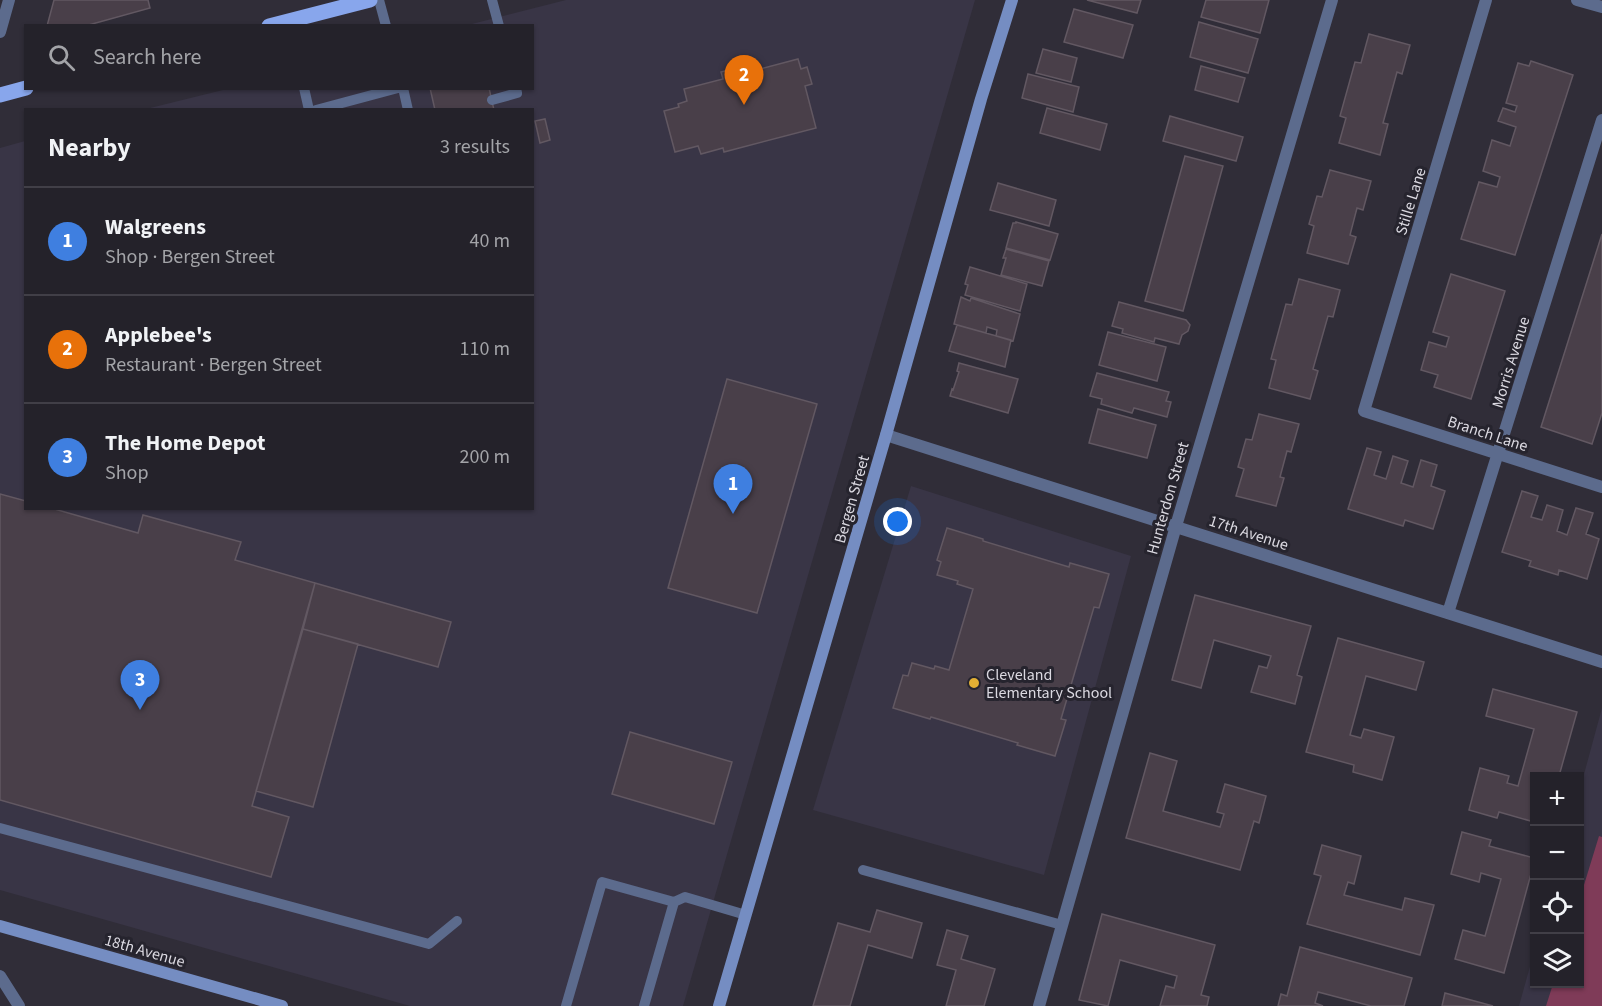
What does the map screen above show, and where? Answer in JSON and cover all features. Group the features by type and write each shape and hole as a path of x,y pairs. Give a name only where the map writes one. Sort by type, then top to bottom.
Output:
{"main road":[{"name":"Bergen Street","path":"719,1006 886,435 981,99 1012,0"},
{"path":"290,23 361,1"},
{"path":"0,95 24,89"},
{"name":"18th Avenue","path":"0,927 282,1006"}],"street":[{"path":"0,32 9,0"},
{"name":"Hunterdon Street","path":"1039,1006 1176,526 1332,0"},
{"name":"Stille Lane","path":"1364,411 1486,0"},
{"path":"1577,0 1602,7"},
{"name":"Morris Avenue","path":"1448,613 1602,120"},
{"name":"Branch Lane","path":"1364,411 1602,486"},
{"name":"17th Avenue","path":"886,435 1602,662"},
{"path":"0,976 19,1006"}],"lane":[{"path":"379,0 385,24"},
{"path":"492,0 498,24"},
{"path":"304,90 309,108"},
{"path":"324,108 393,90"},
{"path":"402,90 407,108"},
{"path":"492,100 517,93 516,90"},
{"path":"0,828 429,944 457,921"},
{"path":"863,870 1062,926"},
{"path":"566,1006 602,882 674,902 685,897 746,915"},
{"path":"644,1006 674,902"}],"shaded area":[{"path":"566,0 975,0 683,1006 410,1006 0,890 0,148 24,141 24,510 534,510 534,108 150,108 223,90 534,90 534,24 472,24"},
{"name":"Cleveland Elementary School","path":"911,486 1131,556 1044,875 813,810"},
{"path":"1602,708 1602,1006 1519,1006 1530,966 1530,988 1584,988 1584,774"},
{"path":"1599,836 1602,837 1602,1006 1546,1006 1552,988 1584,988 1584,885"}],"building":[{"path":"54,0 148,0 150,8 92,24 48,24"},
{"path":"1087,0 1141,0 1137,13"},
{"path":"1206,0 1269,0 1260,33 1201,17"},
{"path":"1074,9 1133,25 1123,58 1064,42"},
{"path":"1199,22 1258,39 1248,73 1190,57"},
{"path":"1369,34 1410,45 1402,74 1397,72 1383,123 1388,124 1380,155 1339,143 1346,118 1340,116 1355,62 1361,63"},
{"path":"1043,49 1077,58 1071,82 1036,73"},
{"path":"798,59 801,69 807,67 812,84 805,86 816,128 724,152 723,148 701,154 698,146 675,152 664,111 679,107 678,104 687,101 684,89 723,79 721,72 743,66 745,73"},
{"path":"1531,61 1573,75 1515,255 1461,239 1479,182 1497,187 1500,177 1483,171 1492,140 1510,146 1516,127 1498,121 1503,108 1515,112 1517,106 1506,103 1518,63 1529,66"},
{"path":"1201,66 1245,78 1238,102 1195,90"},
{"path":"1028,74 1079,87 1073,112 1022,98"},
{"path":"430,90 489,90 494,108 435,108"},
{"path":"1047,108 1107,124 1100,150 1040,133"},
{"path":"1170,116 1243,137 1236,161 1163,141"},
{"path":"545,119 550,140 540,143 535,121"},
{"path":"1185,156 1223,166 1183,311 1145,301"},
{"path":"1330,170 1371,181 1363,210 1357,208 1350,235 1356,237 1348,264 1307,253 1314,226 1309,224 1317,196 1322,197"},
{"path":"998,183 1056,200 1049,226 990,210"},
{"path":"1013,223 1058,234 1050,260 1006,248"},
{"path":"1602,234 1602,413 1592,444 1541,427"},
{"path":"1006,249 1049,261 1042,286 1001,275"},
{"path":"970,267 1027,284 1020,311 965,295 968,285 965,284"},
{"path":"1451,274 1505,291 1471,399 1434,387 1438,375 1421,370 1429,342 1446,347 1449,337 1433,332"},
{"path":"1299,279 1340,290 1333,317 1328,316 1313,369 1318,371 1310,399 1269,388 1276,360 1271,359 1286,304 1292,305"},
{"path":"961,297 970,301 971,298 1020,314 1013,341 996,336 997,330 987,327 986,333 954,324"},
{"path":"1119,302 1186,320 1190,325 1188,331 1182,335 1179,344 1155,338 1154,342 1122,333 1123,329 1112,326"},
{"path":"957,325 1011,340 1005,367 949,351"},
{"path":"1108,332 1166,347 1157,381 1099,365"},
{"path":"959,363 1018,379 1008,413 950,396 959,372 957,371"},
{"path":"1097,373 1169,392 1166,401 1171,402 1167,417 1134,408 1132,413 1101,404 1102,399 1090,396"},
{"path":"727,379 817,404 757,613 668,588"},
{"path":"1098,409 1156,425 1147,458 1089,443"},
{"path":"1259,414 1299,424 1291,452 1287,451 1280,477 1284,478 1276,506 1236,496 1244,469 1238,467 1246,439 1252,440"},
{"path":"1367,448 1381,452 1374,475 1386,479 1393,456 1408,461 1401,483 1413,487 1421,460 1437,465 1431,486 1445,491 1433,529 1405,520 1403,526 1348,509"},
{"path":"1522,491 1538,496 1531,517 1542,520 1547,505 1563,510 1557,531 1567,535 1576,508 1593,513 1586,534 1599,539 1587,579 1559,570 1558,575 1529,566 1531,561 1502,552"},
{"path":"0,494 24,500 24,510 58,510 138,533 143,515 241,542 235,560 315,583 252,806 289,817 271,877 0,800"},
{"path":"947,528 1069,567 1070,563 1109,574 1099,608 1094,607 1061,719 1066,720 1055,756 931,717 930,719 893,708 903,675 908,676 912,663 934,669 935,666 949,670 973,589 957,584 958,581 937,575 941,562 937,560"},
{"path":"315,583 451,622 438,667 303,629"},
{"path":"1195,595 1311,626 1297,675 1302,677 1295,704 1251,692 1259,666 1267,668 1271,656 1214,640 1201,688 1172,680"},
{"path":"303,629 358,644 313,807 256,791"},
{"path":"1338,638 1424,662 1416,690 1366,676 1350,735 1361,738 1364,729 1394,737 1382,780 1353,772 1354,765 1306,752"},
{"path":"1493,689 1577,712 1560,772 1530,772 1530,821 1499,812 1497,818 1469,810 1480,768 1509,776 1507,783 1518,786 1534,729 1486,716"},
{"path":"630,732 732,762 714,824 612,794"},
{"path":"1150,753 1177,761 1163,811 1220,827 1224,814 1217,812 1225,784 1266,796 1259,823 1254,821 1240,870 1126,838"},
{"path":"1462,832 1491,840 1489,846 1530,857 1530,878 1504,973 1455,959 1463,930 1485,936 1501,879 1481,873 1479,882 1451,874"},
{"path":"1322,845 1361,856 1354,884 1348,882 1344,895 1402,910 1405,898 1434,905 1420,955 1307,924 1321,876 1314,874"},
{"path":"877,910 922,923 912,958 868,945 850,1006 813,1006 838,923 870,932"},
{"path":"1102,914 1215,945 1201,995 1209,997 1207,1006 1160,1006 1166,986 1174,988 1177,976 1120,960 1108,1006 1079,1000"},
{"path":"947,930 968,936 961,959 995,969 984,1006 946,1006 956,970 937,965"},
{"path":"1300,947 1412,978 1404,1006 1371,1006 1318,992 1315,1003 1323,1006 1278,1006 1281,994 1287,996"},
{"path":"1445,993 1493,1006 1442,1006"}],"place":[{"name":"Applebee's","path":"744,105"},
{"name":"Walgreens","path":"733,514"},
{"name":"Cleveland Elementary School","path":"974,683"},
{"name":"The Home Depot","path":"140,710"}]}
